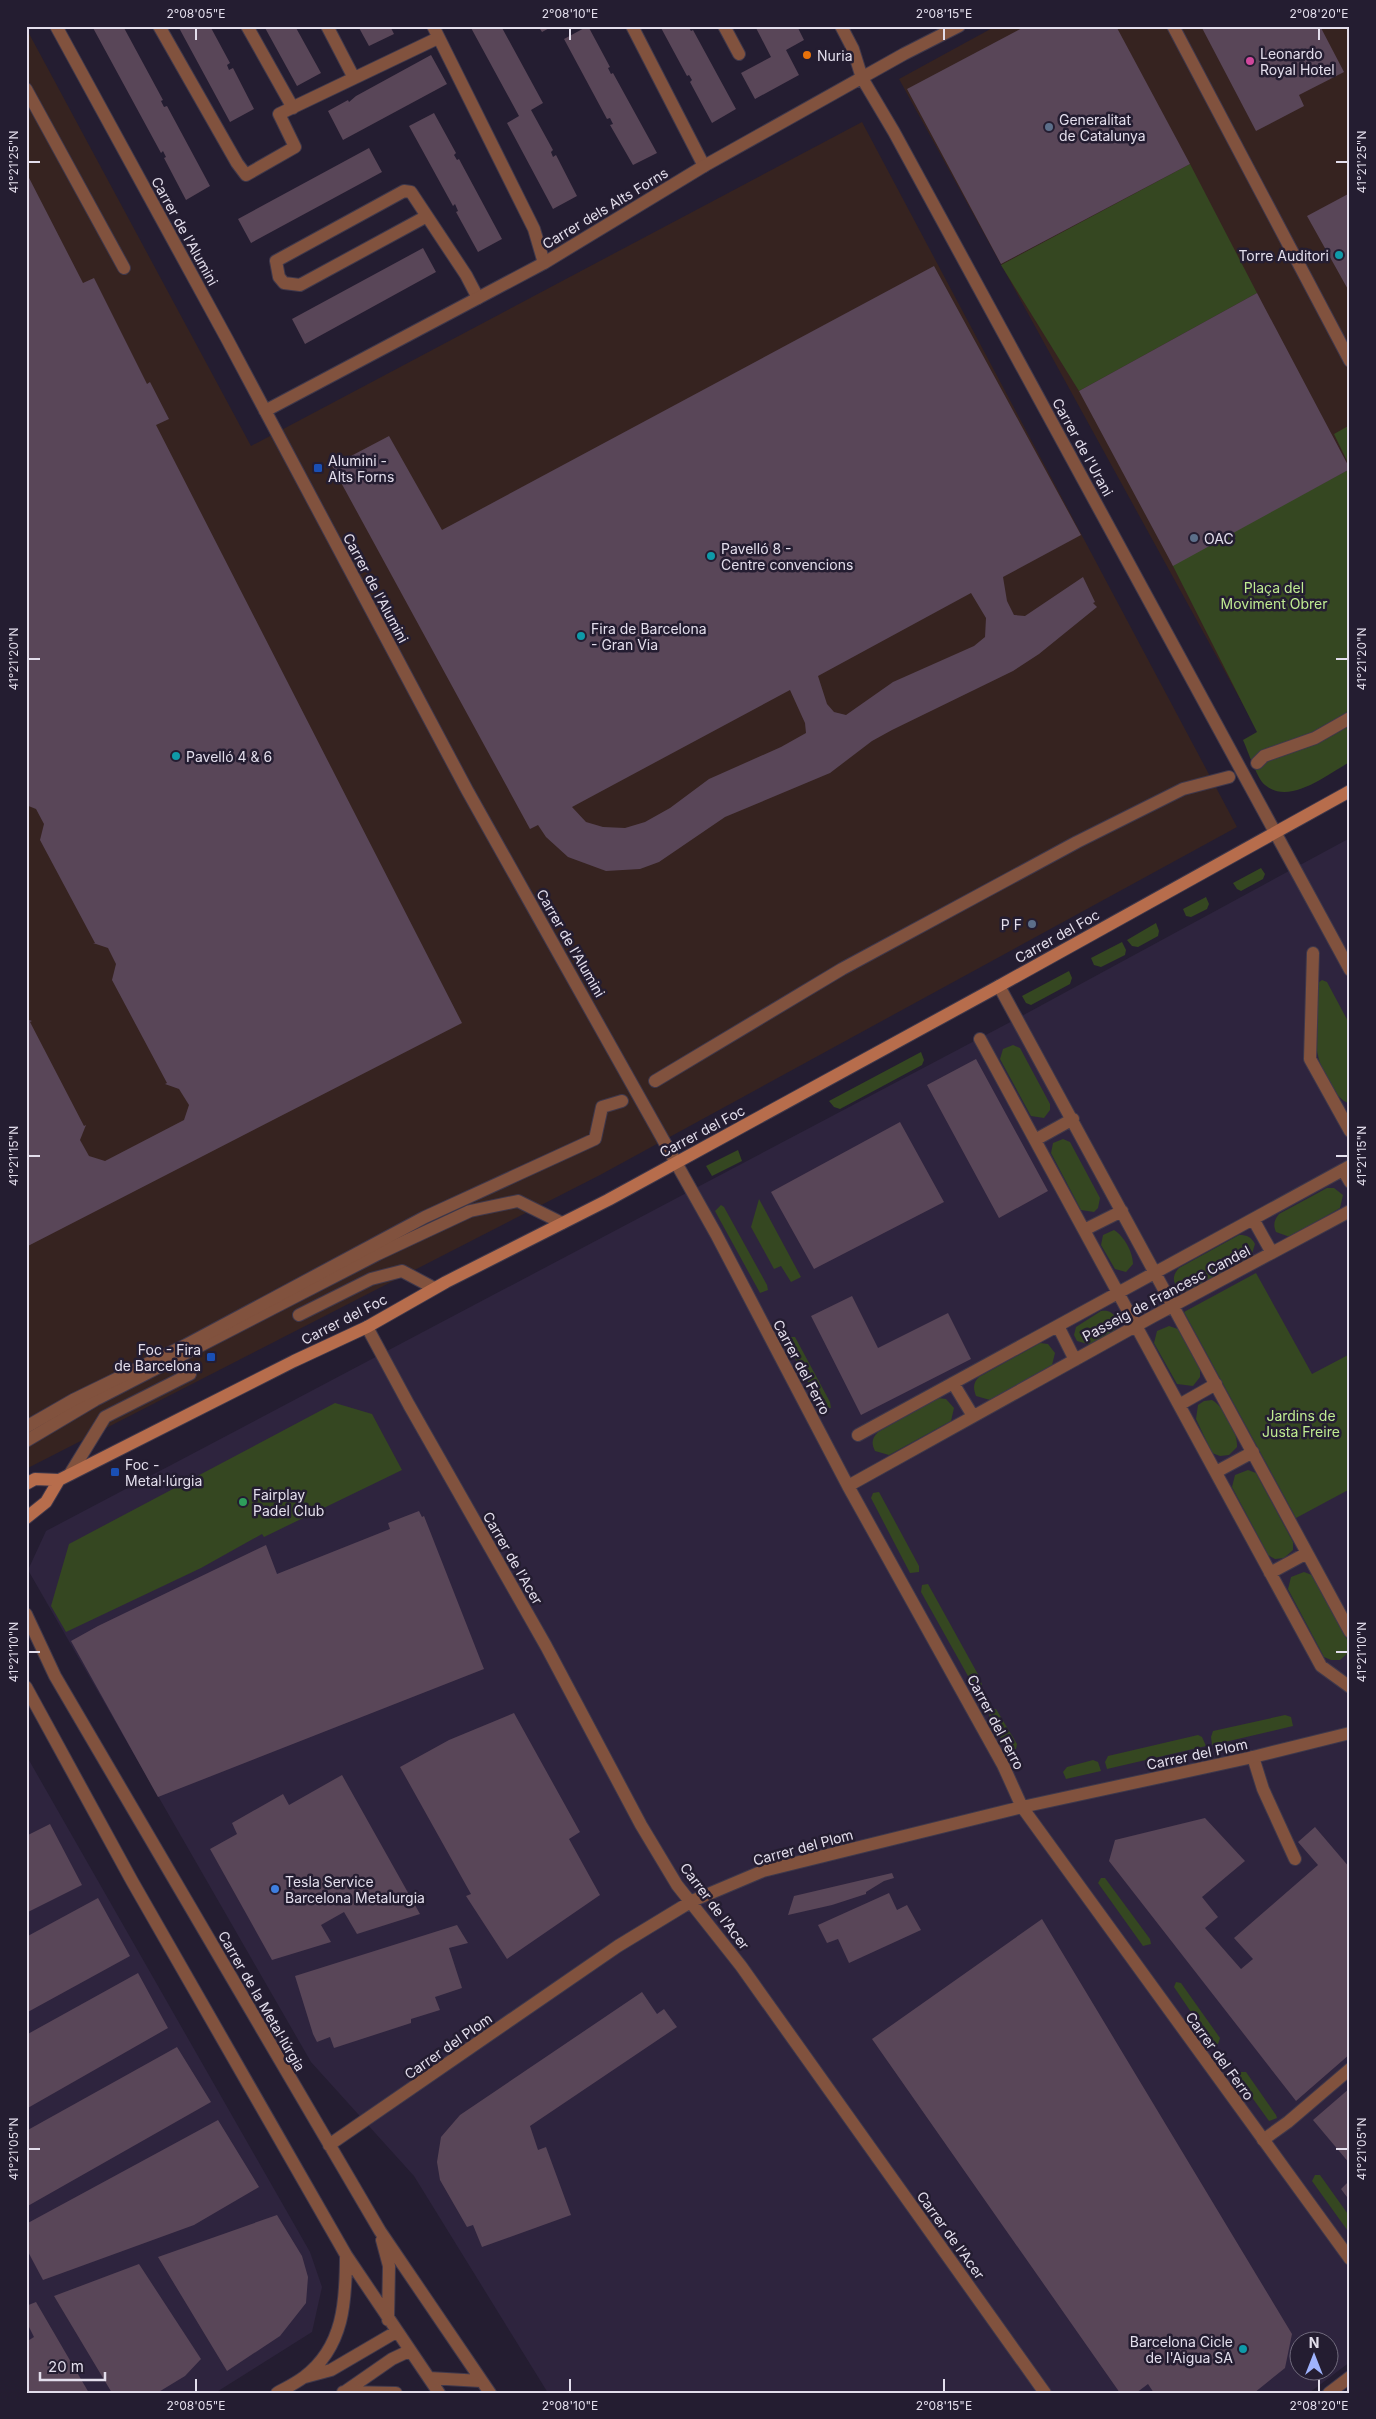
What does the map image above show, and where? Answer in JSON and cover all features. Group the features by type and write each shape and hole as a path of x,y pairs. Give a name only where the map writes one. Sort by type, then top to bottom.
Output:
{"street":[{"name":"Carrer de l'Alumini","path":"56,26 265,411 467,790 622,1064 674,1162"},
{"path":"159,26 246,176 296,147 279,114 354,78 436,32 534,229 544,263"},
{"path":"246,26 293,108"},
{"path":"327,26 354,78"},
{"path":"632,26 704,166"},
{"path":"724,26 739,54"},
{"name":"Carrer de l'Urani","path":"841,26 852,49 862,78 894,132 1350,970"},
{"name":"Carrer dels Alts Forns","path":"265,411 544,263 704,166 959,26"},
{"path":"1173,26 1350,361"},
{"path":"26,89 124,268"},
{"path":"427,216 300,285 284,284 279,277 276,261 404,191 411,192 427,216 466,275 478,298"},
{"path":"1261,760 1315,738 1350,718"},
{"path":"656,1080 842,970 1077,842 1183,789 1224,778"},
{"name":"Carrer del Foc","path":"26,1484 35,1479 65,1477 294,1361 367,1327 434,1288 562,1223 999,986 1350,791"},
{"path":"1313,953 1310,1058 1350,1130"},
{"path":"999,986 1073,1119 1350,1632"},
{"path":"980,1039 1321,1666 1350,1687"},
{"path":"26,1427 73,1400 186,1345 425,1217 595,1139 602,1108 622,1101"},
{"path":"1035,1140 1073,1119"},
{"name":"Carrer del Ferro","path":"674,1162 716,1234 848,1486 1003,1765 1022,1807 1350,2259"},
{"name":"Passeig de Francesc Candel","path":"858,1435 1346,1168 1350,1182"},
{"path":"26,1442 94,1400 378,1254 470,1211 518,1201 562,1223"},
{"path":"1084,1230 1122,1211"},
{"name":"Passeig de Francesc Candel","path":"848,1486 1136,1326 1350,1211"},
{"name":"Passeig de Francesc Candel","path":"1253,1219 1272,1253"},
{"path":"299,1315 371,1280 402,1270 434,1288"},
{"name":"Passeig de Francesc Candel","path":"1058,1326 1075,1360"},
{"name":"Carrer de l'Acer","path":"367,1327 409,1405 546,1646 640,1825 677,1885 741,1966 1046,2393"},
{"path":"26,1518 46,1502 105,1417 190,1374"},
{"path":"953,1384 973,1416"},
{"path":"1179,1405 1216,1384"},
{"path":"1216,1472 1252,1452"},
{"path":"1270,1573 1308,1553"},
{"name":"Carrer de la Metal·lúrgia","path":"26,1614 56,1676 380,2231 490,2393"},
{"path":"26,1687 132,1881 346,2255 396,2332 439,2393"},
{"name":"Carrer del Plom","path":"329,2145 618,1946 692,1902 763,1871 1022,1807 1252,1757 1350,1733"},
{"path":"1252,1757 1263,1788 1295,1859"},
{"path":"1263,2140 1288,2122 1350,2069"},
{"path":"380,2231 389,2266 388,2320"},
{"path":"277,2393 304,2377 330,2350 340,2325 346,2292 346,2255"},
{"path":"304,2377 331,2370 396,2332"},
{"path":"343,2393 392,2359 409,2350"},
{"path":"1329,2393 1350,2377"},
{"path":"428,2378 481,2381"},
{"path":"343,2393 396,2393"}],"shaded area":[{"path":"996,26 1350,26 1350,754 1289,788 899,79"},
{"name":"Fira de Barcelona - Gran Via","path":"26,28 251,446 862,122 1237,827 600,1175 26,1469"},
{"path":"1350,838 1350,2362 1338,2371 1338,2332 1288,2332 1288,2382 1324,2382 1309,2393 548,2393 414,2176 311,2062 28,1570 46,1531 1018,1018"},
{"path":"26,1755 310,2252 322,2287 312,2332 215,2393 26,2393"}],"green space":[{"path":"1190,164 1257,293 1079,391 1001,265"},
{"path":"1350,425 1350,467 1334,434"},
{"name":"Plaça del Moviment Obrer","path":"1350,469 1350,762 1308,786 1286,792 1275,791 1262,782 1256,771 1243,740 1257,732 1172,564"},
{"path":"1261,868 1265,874 1263,879 1241,891 1237,889 1233,883"},
{"path":"1206,897 1209,904 1207,909 1191,917 1186,916 1183,909"},
{"path":"1156,923 1159,931 1158,936 1138,947 1132,946 1127,940"},
{"path":"1122,942 1126,950 1125,955 1101,967 1094,965 1091,958"},
{"path":"1069,971 1072,978 1070,984 1031,1005 1026,1003 1022,996"},
{"path":"1322,980 1327,982 1350,1025 1350,1104 1338,1096 1328,1082 1317,1051 1318,983"},
{"path":"1013,1045 1020,1048 1050,1104 1050,1110 1044,1118 1031,1116 1000,1059 1003,1049"},
{"path":"921,1052 924,1060 922,1065 840,1109 834,1107 829,1101"},
{"path":"1063,1139 1070,1142 1100,1198 1098,1208 1094,1212 1081,1210 1051,1153 1053,1143"},
{"path":"738,1150 742,1161 712,1176 706,1166"},
{"path":"1327,1188 1334,1188 1343,1195 1340,1208 1290,1237 1276,1232 1274,1223 1279,1214"},
{"path":"759,1199 801,1277 791,1282 781,1266 774,1269 751,1227"},
{"path":"721,1205 724,1207 768,1290 760,1293 715,1211"},
{"path":"1114,1230 1124,1240 1130,1250 1133,1264 1126,1272 1115,1269 1101,1245 1103,1235"},
{"path":"1239,1235 1249,1237 1255,1244 1251,1257 1190,1291 1181,1289 1175,1284 1174,1277 1179,1268"},
{"name":"Jardins de Justa Freire","path":"1256,1273 1312,1374 1350,1354 1350,1489 1296,1518 1184,1312"},
{"path":"1101,1311 1110,1312 1117,1319 1114,1331 1091,1345 1077,1341 1074,1335 1076,1327"},
{"path":"1169,1326 1178,1329 1200,1369 1200,1377 1193,1386 1177,1384 1154,1343 1157,1331"},
{"path":"790,1337 795,1337 830,1402 831,1408 822,1408 787,1344"},
{"path":"1040,1343 1048,1344 1055,1353 1052,1365 990,1400 976,1396 974,1386 979,1377"},
{"path":"938,1398 946,1399 954,1408 951,1421 889,1455 875,1451 873,1441 874,1436 878,1432"},
{"path":"1212,1400 1226,1414 1235,1434 1237,1447 1229,1455 1220,1456 1212,1453 1196,1419 1198,1405 1204,1401"},
{"name":"Fairplay Padel Club","path":"335,1403 372,1414 402,1470 264,1537 262,1534 201,1568 66,1632 51,1606 69,1544"},
{"path":"1248,1470 1256,1473 1293,1542 1293,1550 1284,1558 1275,1559 1268,1555 1232,1487 1235,1475"},
{"path":"879,1492 919,1566 919,1572 910,1573 871,1498 873,1493"},
{"path":"1304,1572 1312,1575 1349,1643 1349,1652 1340,1660 1331,1660 1324,1657 1288,1589 1291,1577"},
{"path":"928,1584 980,1678 982,1685 978,1687 973,1685 921,1592 922,1585"},
{"path":"996,1709 1017,1744 1016,1749 1007,1750 989,1716 991,1710"},
{"path":"1285,1715 1291,1717 1293,1726 1212,1745 1211,1737 1213,1731"},
{"path":"1198,1735 1202,1737 1206,1746 1107,1769 1105,1762 1108,1756"},
{"path":"1093,1760 1098,1762 1101,1771 1066,1779 1063,1772 1067,1767"},
{"path":"1101,1878 1105,1878 1150,1939 1151,1944 1143,1946 1098,1883"},
{"path":"1176,1982 1181,1983 1220,2038 1218,2044 1212,2043 1174,1987"},
{"path":"1246,2072 1277,2118 1269,2121 1238,2078 1238,2074"},
{"path":"1315,2175 1320,2175 1350,2217 1350,2234 1312,2181"}],"building":[{"path":"92,26 123,26 163,100 161,101 164,107 167,106 210,186 186,200 164,158 166,157 163,151 161,153"},
{"path":"178,26 210,26 230,63 227,65 229,70 233,68 254,109 230,122"},
{"path":"264,26 295,26 321,73 297,86"},
{"path":"358,26 390,26 394,34 369,46"},
{"path":"470,26 501,26 543,103 531,110 553,150 551,152 553,157 556,155 577,196 553,209 507,123 519,116"},
{"path":"538,26 553,26 542,32"},
{"path":"588,26 610,67 608,68 611,74 613,73 657,153 633,165 610,125 613,124 610,118 607,119 564,39"},
{"path":"660,26 688,26 691,31 693,30 736,109 712,123 690,82 692,80 689,75 687,76"},
{"path":"755,26 797,26 804,40 786,50 799,75 755,99 741,73 771,57"},
{"name":"Generalitat de Catalunya","path":"1026,26 1116,26 1190,164 1001,264 907,89"},
{"name":"Leonardo Royal Hotel","path":"1201,26 1320,26 1344,72 1299,95 1304,106 1256,131"},
{"path":"431,55 447,84 343,140 328,111 348,100 349,102 356,96"},
{"path":"434,113 456,153 454,155 457,160 459,159 502,239 478,252 456,212 458,211 455,204 453,206 409,126"},
{"path":"369,148 382,172 251,243 238,219"},
{"name":"Pavelló 4 & 6","path":"26,172 83,283 94,278 147,384 150,382 169,419 156,425 462,1023 26,1247 26,1019 32,1021 30,1022 84,1126 86,1125 80,1140 89,1156 105,1161 184,1120 189,1105 179,1089 165,1084 167,1083 112,980 116,964 108,948 93,943 95,943 40,840 44,824 36,809 26,805"},
{"name":"Torre Auditori","path":"1350,193 1350,293 1307,216"},
{"path":"423,248 436,272 305,344 292,319"},
{"name":"Pavelló 8 - Centre convencions","path":"934,266 1081,535 1003,577 1007,601 1014,615 1025,616 1083,577 1095,602 1093,603 1097,607 1039,654 1013,671 872,741 830,773 725,817 659,862 640,869 606,871 568,857 546,837 538,825 530,829 332,466 389,436 442,530","holes":["971,593 986,618 985,637 974,646 893,682 846,715 834,712 827,704 818,676","790,690 805,723 806,733 781,747 709,779 670,808 645,822 625,828 603,827 586,822 572,807"]},
{"path":"1257,293 1350,469 1173,566 1079,391"},
{"path":"976,1059 1048,1191 999,1218 927,1085"},
{"path":"900,1122 944,1202 814,1269 771,1192"},
{"path":"852,1296 878,1348 948,1313 971,1359 861,1415 811,1316"},
{"path":"419,1511 422,1517 424,1516 484,1669 158,1797 71,1641 98,1626 266,1545 277,1574 390,1529 388,1523"},
{"path":"514,1713 580,1832 569,1839 600,1895 507,1959 466,1896 471,1894 400,1767 449,1740"},
{"path":"342,1775 420,1914 357,1934 344,1912 321,1925 331,1942 272,1960 210,1849 237,1834 232,1823 283,1794 289,1805"},
{"path":"1205,1818 1245,1861 1202,1897 1218,1917 1205,1928 1241,1969 1253,1959 1234,1938 1318,1865 1298,1842 1315,1827 1350,1868 1350,2054 1296,2101 1109,1861 1115,1840"},
{"path":"50,1824 82,1885 26,1913 26,1836"},
{"path":"892,1873 894,1878 884,1881 866,1892 866,1894 832,1905 788,1915 794,1896"},
{"path":"889,1893 897,1910 907,1905 921,1930 849,1963 838,1939 827,1943 818,1925"},
{"path":"98,1898 130,1956 26,2013 26,1937"},
{"path":"1042,1919 1291,2332 1288,2332 1288,2353 1285,2368 1254,2393 1154,2393 1148,2384 1136,2393 1120,2393 872,2039"},
{"path":"457,1925 468,1943 449,1948 462,1988 435,1997 440,2010 411,2019 411,2023 334,2048 330,2037 317,2042 295,1976"},
{"path":"138,1973 168,2028 26,2109 26,2035"},
{"path":"642,1992 657,2014 664,2009 677,2027 530,2126 538,2150 546,2147 571,2215 482,2247 473,2225 467,2227 440,2180 437,2162 441,2137 460,2115"},
{"path":"177,2047 211,2102 26,2207 26,2131"},
{"path":"1350,2088 1350,2164 1313,2120"},
{"path":"218,2120 259,2187 194,2225 43,2280 26,2248 26,2224"},
{"path":"1350,2180 1350,2201 1341,2189"},
{"path":"277,2215 302,2256 308,2277 306,2303 280,2336 227,2371 158,2257"},
{"path":"139,2264 201,2359 185,2376 157,2393 112,2393 54,2296"},
{"path":"36,2302 89,2393 26,2393 26,2342 34,2337 26,2321 26,2306"}],"place":[{"name":"Nuria","path":"807,55"},
{"name":"Leonardo Royal Hotel","path":"1250,61"},
{"name":"Generalitat de Catalunya","path":"1049,127"},
{"name":"Torre Auditori","path":"1339,255"},
{"name":"Alumini - Alts Forns","path":"318,468"},
{"name":"OAC","path":"1194,538"},
{"name":"Pavelló 8 - Centre convencions","path":"711,556"},
{"name":"Fira de Barcelona - Gran Via","path":"581,636"},
{"name":"Pavelló 4 & 6","path":"176,756"},
{"name":"P F","path":"1032,924"},
{"name":"Foc - Fira de Barcelona","path":"211,1357"},
{"name":"Foc - Metal·lúrgia","path":"115,1472"},
{"name":"Fairplay Padel Club","path":"243,1502"},
{"name":"Tesla Service Barcelona Metalurgia","path":"275,1889"},
{"name":"Barcelona Cicle de l'Aigua SA","path":"1243,2349"}]}
